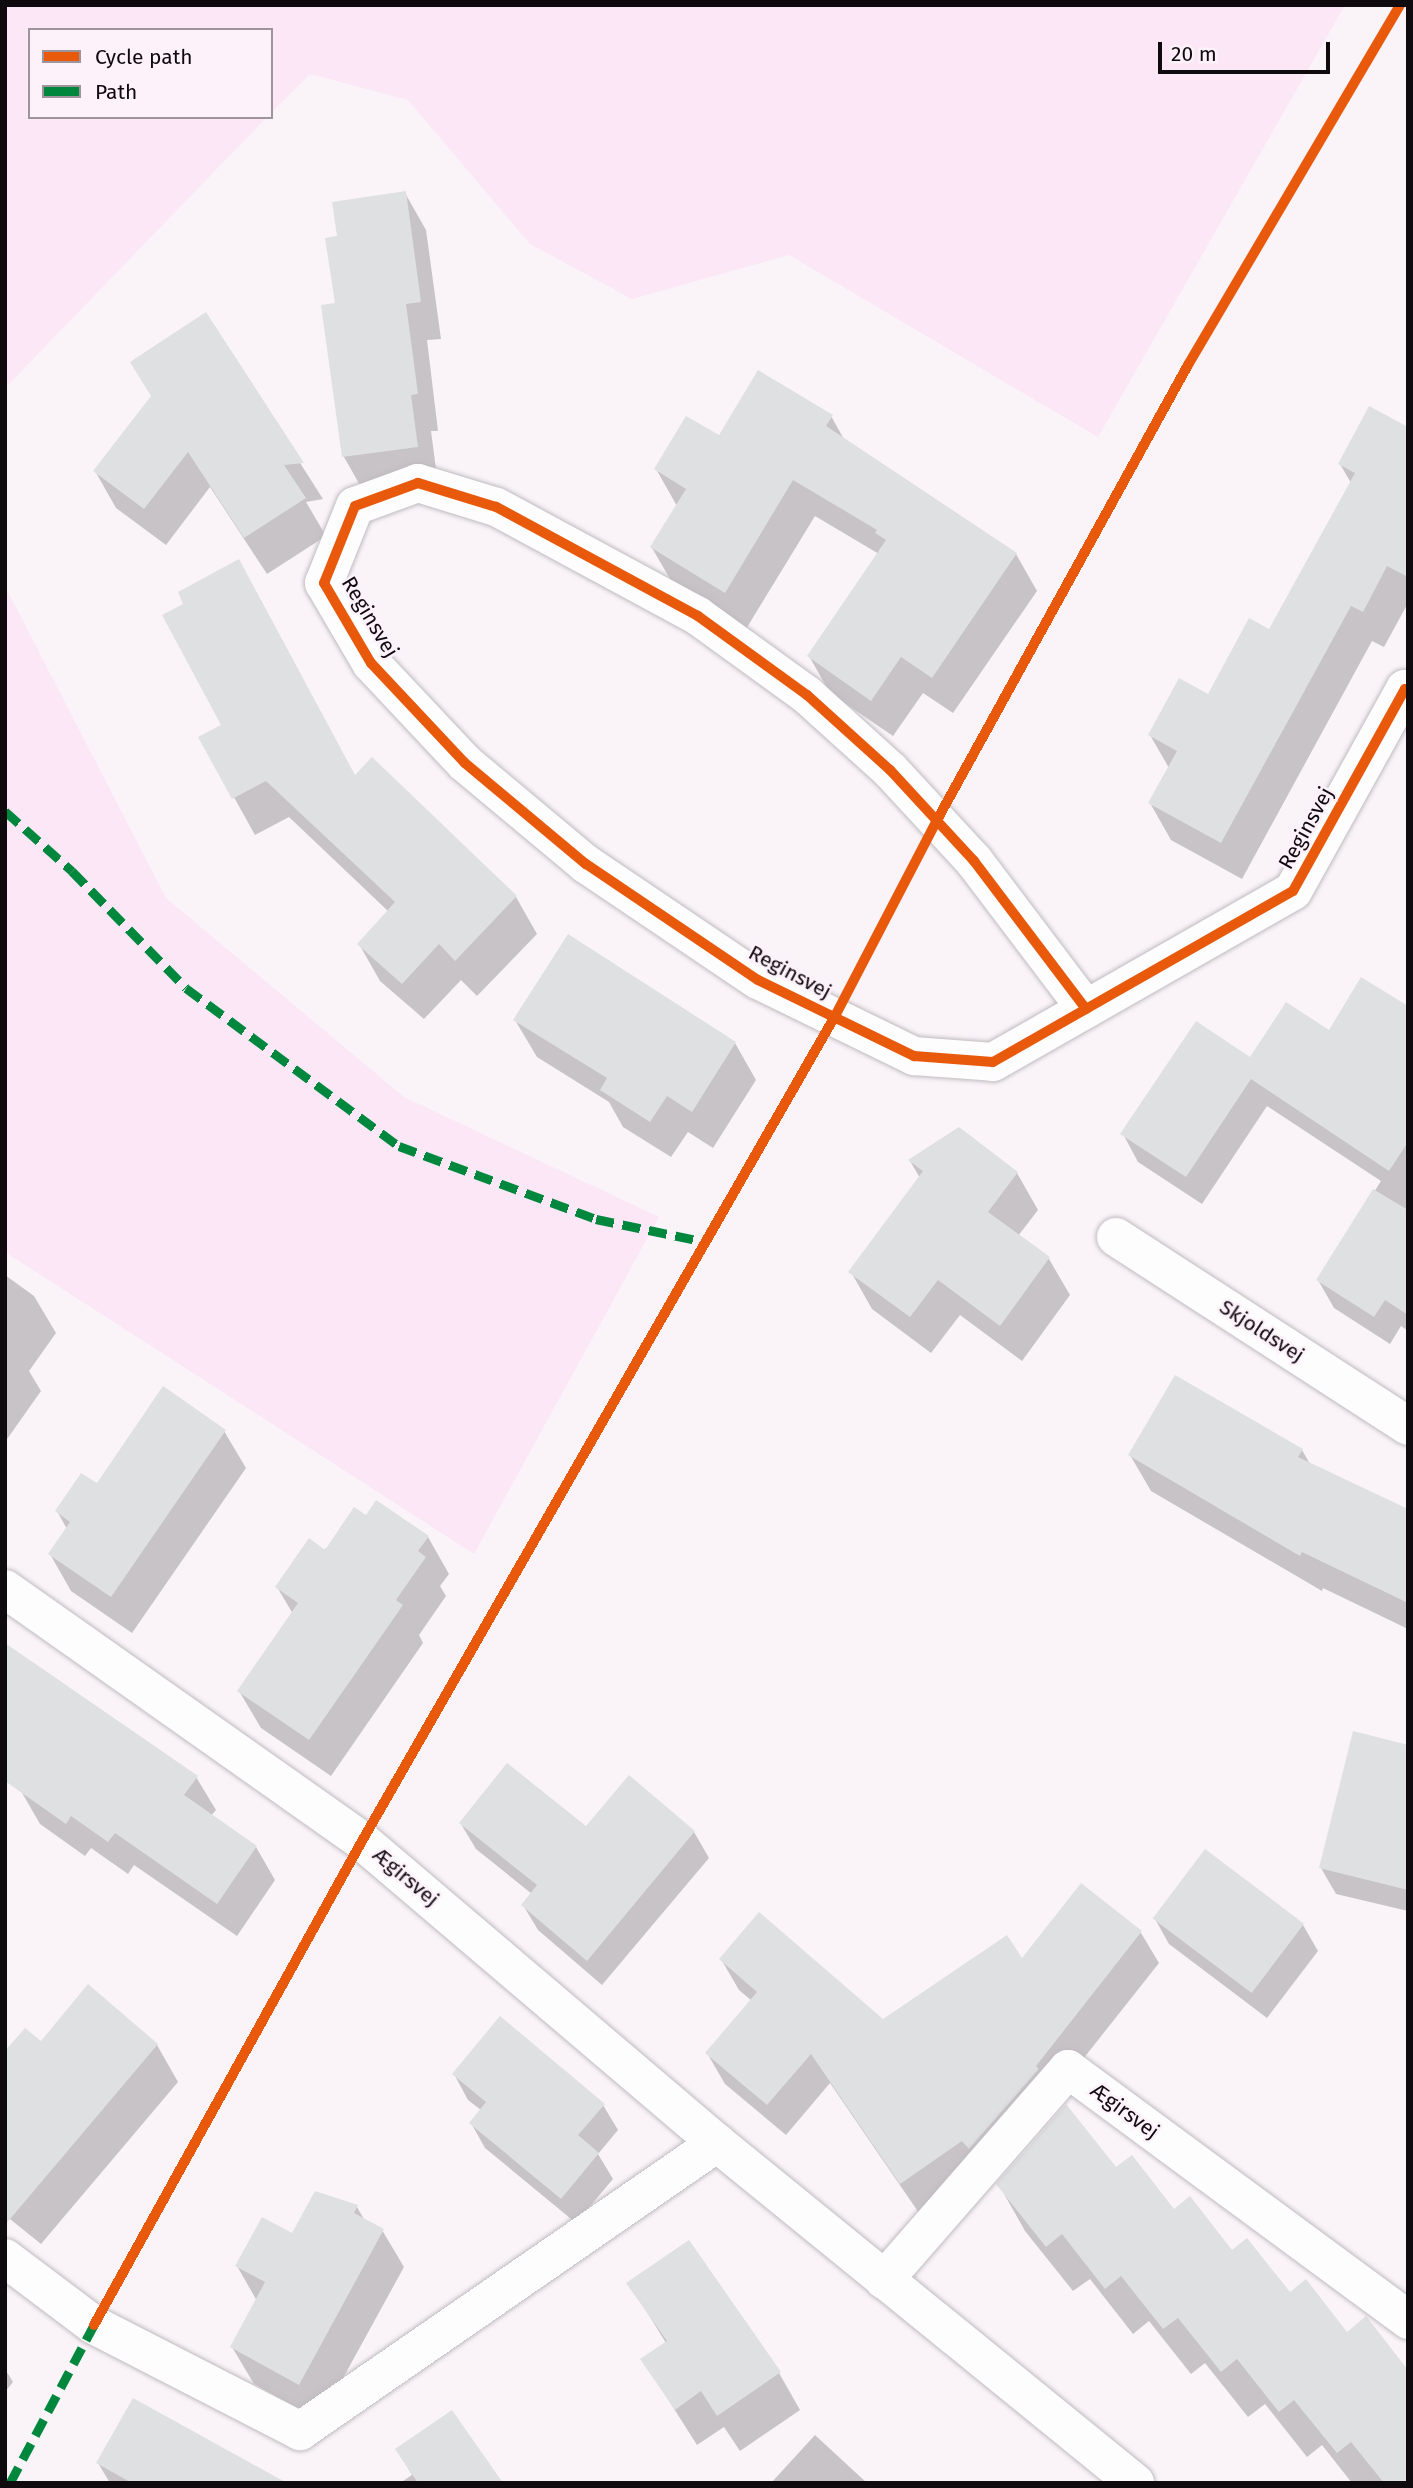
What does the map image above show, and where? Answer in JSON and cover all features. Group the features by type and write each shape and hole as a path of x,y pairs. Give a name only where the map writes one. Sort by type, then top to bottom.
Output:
{"street":[{"name":"Reginsvej","path":"1086,1009 974,861 890,770 807,695 698,616 496,507 418,483 355,506 324,583 371,663 466,763 586,864 758,981 914,1056 993,1062 1086,1009 1293,891 1405,689 1408,691"},
{"name":"Skjoldsvej","path":"1116,1237 1408,1426"},
{"name":"Ægirsvej","path":"5,1589 362,1841 717,2143 1135,2483"},
{"name":"Ægirsvej","path":"884,2280 1068,2069 1408,2320"},
{"path":"5,2258 94,2325 300,2431 717,2143"}],"shaded area":[{"path":"5,5 1345,5 1098,437 789,255 632,299 530,244 408,100 310,74 273,111 273,28 28,28 28,119 265,119 5,388"},
{"path":"5,586 166,898 404,1097 659,1217 474,1554 5,1252"}],"building":[{"path":"406,191 421,302 406,304 418,394 411,395 418,447 342,457 321,305 335,303 325,238 337,236 332,202"},
{"path":"206,312 304,463 284,465 306,498 244,538 188,452 144,509 93,471 151,396 130,362"},
{"path":"758,370 833,415 826,426 1017,553 932,678 901,657 871,701 807,656 886,540 875,533 877,530 793,480 725,593 650,547 686,489 654,469 686,416 719,435"},
{"path":"1369,406 1408,427 1408,577 1387,566 1363,612 1351,606 1221,843 1148,803 1177,751 1148,735 1179,678 1208,694 1249,618 1269,629 1355,473 1338,464"},
{"path":"239,559 355,775 372,757 517,896 455,961 439,944 402,984 357,944 395,902 266,781 232,799 198,737 221,725 162,615 183,604 178,592"},
{"path":"568,934 736,1042 692,1112 667,1096 650,1122 600,1090 607,1078 513,1020"},
{"path":"1361,977 1408,1006 1408,1142 1389,1171 1251,1079 1186,1177 1120,1134 1196,1021 1250,1057 1286,1002 1329,1030"},
{"path":"959,1127 1018,1172 988,1212 1050,1257 1000,1326 938,1280 910,1317 848,1272 923,1171 908,1160"},
{"path":"1373,1189 1408,1210 1408,1315 1385,1300 1374,1317 1316,1280"},
{"path":"1175,1375 1303,1449 1298,1457 1408,1509 1408,1603 1302,1552 1300,1556 1128,1455"},
{"path":"163,1386 226,1430 111,1597 48,1554 70,1522 55,1511 81,1473 97,1483"},
{"path":"376,1500 429,1536 418,1551 426,1557 396,1600 403,1605 309,1740 237,1691 298,1603 275,1587 309,1538 325,1550 354,1507 366,1515"},
{"path":"5,1643 198,1776 184,1795 257,1846 217,1904 115,1833 108,1842 71,1816 66,1824 5,1781"},
{"path":"1353,1731 1408,1745 1408,1890 1319,1868"},
{"path":"507,1763 586,1826 629,1775 695,1831 587,1961 521,1905 537,1885 459,1823"},
{"path":"1205,1849 1304,1924 1252,1993 1153,1918"},
{"path":"1081,1883 1142,1931 1036,2066 1039,2069 969,2149 962,2141 900,2184 811,2054 767,2105 705,2053 757,1992 719,1959 759,1912 883,2019 1007,1935 1022,1958"},
{"path":"88,1984 158,2044 5,2225 5,2051 25,2028 41,2041"},
{"path":"500,2016 605,2104 578,2135 599,2153 561,2199 469,2123 486,2102 452,2074"},
{"path":"1066,2104 1116,2167 1132,2155 1174,2209 1190,2196 1232,2250 1247,2238 1290,2292 1306,2279 1347,2332 1366,2316 1408,2370 1408,2483 1384,2483 1351,2442 1337,2453 1294,2400 1279,2412 1237,2359 1221,2372 1178,2318 1163,2329 1121,2276 1105,2289 1062,2234 1046,2247 996,2184"},
{"path":"315,2191 358,2205 354,2213 384,2229 299,2385 230,2347 265,2282 235,2266 262,2217 292,2233"},
{"path":"689,2240 781,2372 717,2416 701,2391 675,2410 640,2359 667,2341 626,2283"},
{"path":"133,2398 287,2483 132,2483 96,2463"},
{"path":"452,2410 503,2483 418,2483 395,2449"}],"marked path":[{"path":"5,811 72,871 186,988 399,1146 596,1219 706,1242"},
{"path":"10,2483 94,2325"}],"cycle path":[{"path":"94,2325 362,1841 834,1018 937,820 1188,365 1400,5"},
{"path":"1086,1009 974,861 890,770 807,695 698,616 496,507 418,483 355,506 324,583 371,663 465,763 586,864 758,980 914,1056 993,1062 1293,891 1405,689 1408,691"}]}
